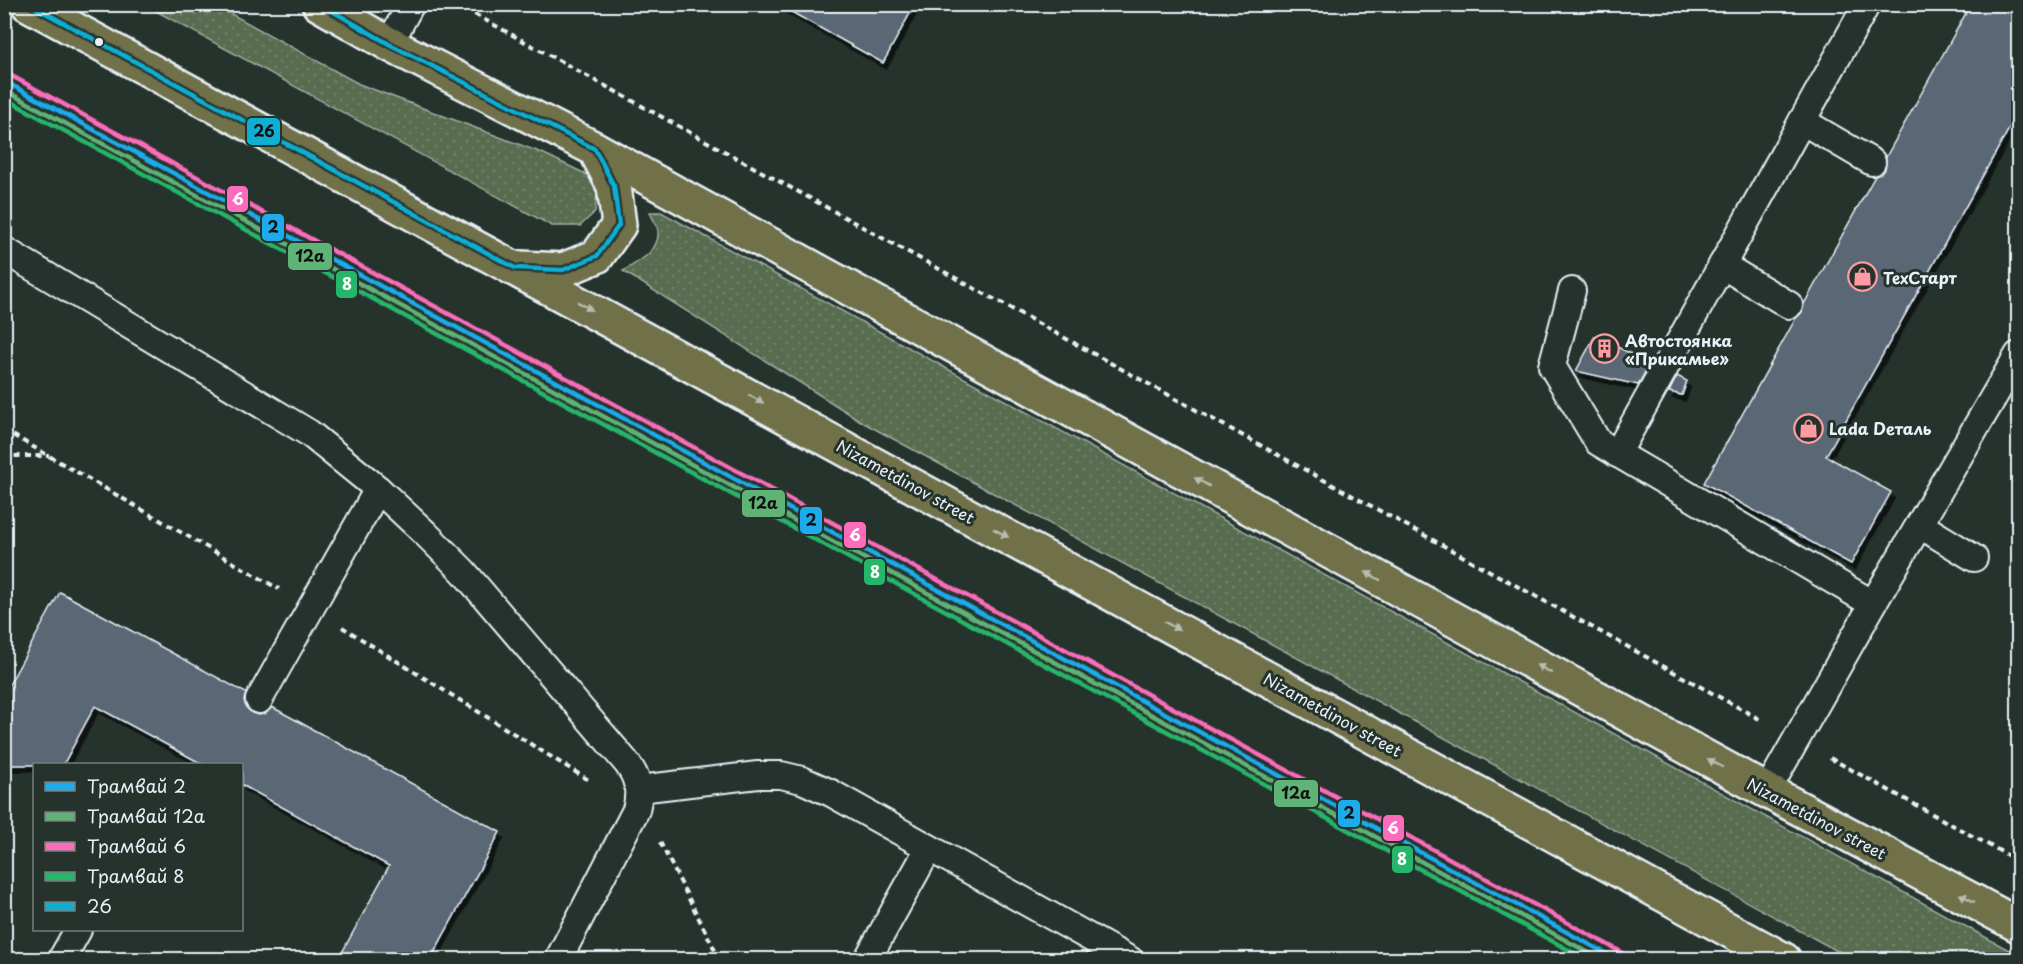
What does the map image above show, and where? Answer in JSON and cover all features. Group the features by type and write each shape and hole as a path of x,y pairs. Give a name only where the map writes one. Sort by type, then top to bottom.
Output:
{"main road":[{"name":"Nizametdinov street","path":"28,4 1784,960"},
{"name":"Nizametdinov street","path":"319,4 389,44 595,149 1767,791 2019,925"},
{"path":"515,268 563,270 597,256 620,225 614,186 595,149"}],"lane":[{"path":"389,44 411,4"},
{"path":"1617,454 1867,4"},
{"path":"1802,121 1872,162"},
{"path":"4,250 309,433 378,489 463,571 626,762 633,771 637,800 558,960"},
{"path":"1722,265 1789,305"},
{"path":"1572,291 1552,366 1598,442 1873,604"},
{"path":"1767,791 1873,604 2019,356"},
{"path":"259,700 378,489"},
{"path":"1920,525 1974,558"},
{"path":"637,800 758,776 781,776 802,780 831,793 1131,960"},
{"path":"867,960 929,848"},
{"path":"61,960 77,931"}],"path":[{"path":"456,4 2019,861"},
{"path":"4,456 49,456"},
{"path":"637,800 720,960"}],"green space":[{"path":"145,5 215,5 359,84 542,153 588,175 597,193 595,212 580,226 552,226"},
{"path":"650,212 661,212 2018,955 2018,959 1852,959 864,423 623,271 635,264 655,245 658,231"}],"building":[{"path":"777,4 915,4 883,63"},
{"path":"1971,4 2019,4 2019,111 1826,456 1891,492 1851,564 1704,483 1796,318 1802,312 1804,304 1875,176 1885,169 1886,157"},
{"name":"Автостоянка «Прикамье»","path":"1595,336 1650,363 1638,385 1576,371"},
{"path":"1677,376 1687,381 1682,395 1669,392"},
{"path":"60,592 246,693 244,700 246,707 252,713 259,715 266,713 272,707 500,832 430,960 338,960 389,866 243,786 243,763 200,763 95,706 64,763 4,765 4,694"}],"tram line":[{"name":"6","path":"8,74 1623,953"},
{"name":"2","path":"4,81 1618,960"},
{"name":"12а","path":"4,90 1602,960"},
{"name":"8","path":"4,98 1587,960"}],"transit line":[{"name":"26","path":"29,4 515,268 563,270 597,256 619,225 614,186 595,149 389,44 320,4"}],"place":[{"name":"ТехСтарт","path":"1862,277"},
{"name":"Автостоянка «Прикамье»","path":"1604,349"},
{"name":"Lada Dеталь","path":"1808,428"}]}
